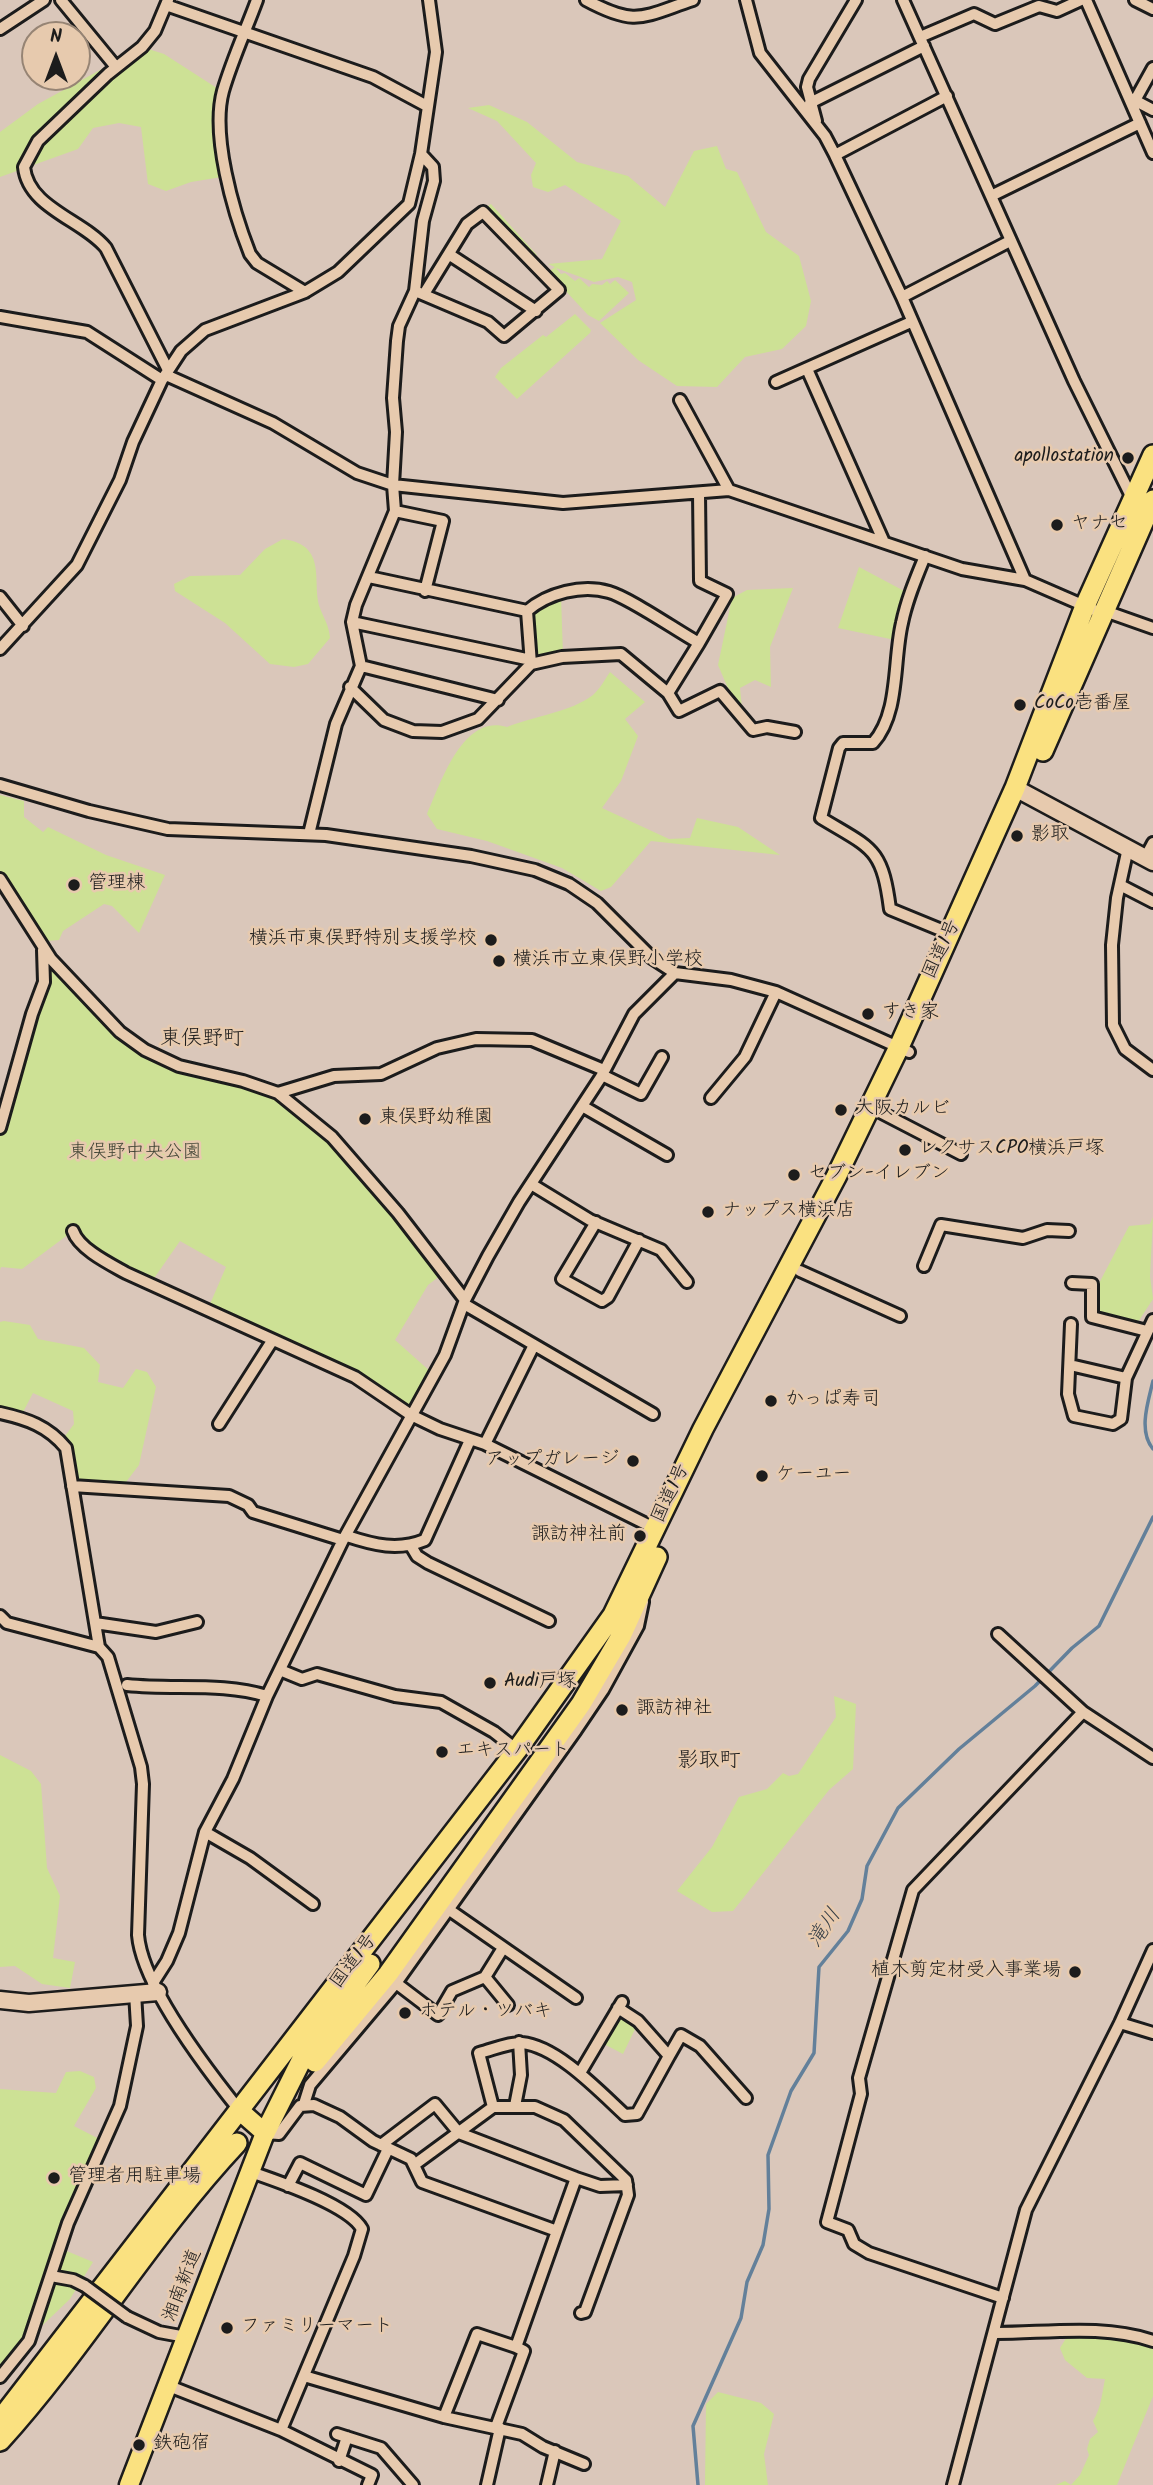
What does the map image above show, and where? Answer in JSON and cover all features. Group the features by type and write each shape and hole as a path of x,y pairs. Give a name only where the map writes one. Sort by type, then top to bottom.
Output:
{"highway":[{"name":"国道1号","path":"0,2420 517,1750 596,1641 629,1586 715,1404 904,1050 1020,791 1144,496 1153,455"},
{"name":"国道1号","path":"315,2062 342,2041 581,1704 611,1656 715,1430 800,1271 880,1112 951,934 1020,791"},
{"path":"265,2133 312,2042 603,1651 642,1590"},
{"path":"265,2133 271,2105 288,2061 352,1966"},
{"path":"0,2441 43,2390 157,2238 237,2143"}],"main road":[{"path":"240,2111 265,2133"},
{"name":"湘南新道","path":"129,2485 265,2133"}],"street":[{"path":"0,29 44,0"},
{"path":"61,0 116,67"},
{"path":"257,0 223,92 219,120 228,176 250,254 257,263 305,292"},
{"path":"0,649 77,565 120,480 133,442 165,375 181,351 205,330 305,292 338,272 409,204 421,154 436,52 429,0"},
{"path":"586,0 616,16 641,18 693,0"},
{"path":"746,0 761,53 818,127 835,155 902,297 1026,580"},
{"path":"818,127 810,103 807,87 809,79 856,0"},
{"path":"903,0 993,195 1010,241 1014,243 1074,381 1144,496"},
{"path":"810,103 974,14 995,24 1039,6 1057,11 1084,0 1134,102 1153,153"},
{"path":"1135,0 1153,9"},
{"path":"165,375 106,248 91,233 44,202 30,185 25,173 27,157 38,141 116,67 142,47 155,31 167,3 373,78 428,106"},
{"path":"1134,102 1153,68"},
{"path":"835,155 947,96"},
{"path":"1134,102 1153,110"},
{"path":"993,195 1140,123"},
{"path":"420,293 424,221 434,181 433,167 421,154"},
{"path":"309,834 336,724 361,666 352,622 356,605 395,510 393,485 396,448 393,398 399,326 420,293 450,255 467,224 484,212 559,290 504,336 488,322 420,293"},
{"path":"902,297 1010,241"},
{"path":"450,255 536,310"},
{"path":"0,317 87,332 165,375 273,423 357,473 393,485 563,503 729,490 962,569 1026,580 1096,610 1153,628"},
{"path":"776,382 911,322"},
{"path":"807,369 883,540"},
{"path":"680,400 729,490"},
{"path":"668,693 727,594 701,581 699,493"},
{"path":"395,510 443,521 425,591"},
{"path":"925,556 901,624 894,683 885,720 873,743 843,743 839,748 821,818 862,841 882,862 890,909 951,934"},
{"path":"369,577 527,611"},
{"path":"527,611 535,604 574,590 609,592 699,643"},
{"path":"0,597 23,626"},
{"path":"350,687 377,716 413,731 457,729 478,719 531,662 527,611"},
{"path":"352,622 531,662 562,657 621,654 668,693 679,711 720,691 752,730 767,727 795,732"},
{"path":"361,666 498,700"},
{"path":"0,785 89,811 168,829 309,834 471,856 534,870 569,884 590,898 652,958 675,973 732,980 776,992 904,1050"},
{"path":"1020,791 1149,860 1153,843"},
{"path":"1128,848 1112,945 1113,1026 1125,1049 1153,1070"},
{"path":"0,879 42,947 120,1032 145,1050 179,1066 243,1081 278,1093 332,1136 398,1213 465,1302 533,1347 653,1413"},
{"path":"1120,885 1153,902"},
{"path":"0,1128 32,1014 44,982 42,947"},
{"path":"156,1987 179,1933 205,1832 233,1779 267,1696 345,1538 444,1355 465,1302 531,1184 603,1072 634,1014 675,973"},
{"path":"711,1098 745,1057 776,992"},
{"path":"278,1093 324,1077 381,1074 437,1048 476,1039 532,1040 603,1072 641,1094 662,1058"},
{"path":"582,1106 667,1155"},
{"path":"880,1112 961,1154"},
{"path":"531,1184 596,1222 666,1254 687,1282"},
{"path":"596,1222 562,1279 602,1301 608,1297 639,1240"},
{"path":"924,1266 942,1225 1023,1238 1047,1230 1069,1231"},
{"path":"73,1231 85,1245 116,1267 272,1342 355,1377 411,1415 485,1444 656,1529"},
{"path":"800,1271 900,1316"},
{"path":"1072,1283 1092,1284 1092,1317 1147,1331"},
{"path":"1071,1324 1068,1394 1073,1416 1113,1424 1119,1423 1126,1378 1153,1320"},
{"path":"219,1424 272,1342"},
{"path":"485,1444 533,1347"},
{"path":"1070,1365 1126,1378"},
{"path":"0,1413 34,1422 56,1437 68,1454 99,1647 108,1657 141,1767 138,1935 141,1955 156,1987 240,2111"},
{"path":"72,1486 229,1496 248,1505 253,1512 345,1538 371,1544 411,1546 425,1540 470,1440"},
{"path":"411,1546 417,1556 428,1563 549,1620"},
{"path":"265,2133 279,2134 295,2109 304,2104 310,2085 342,2041 396,1983 603,1690 638,1626 642,1590"},
{"path":"0,1616 7,1623 99,1647"},
{"path":"95,1623 156,1632 197,1622"},
{"path":"998,1634 1083,1712 1153,1758"},
{"path":"280,1670 302,1679 317,1674 395,1696 441,1702 494,1732 517,1750"},
{"path":"127,1685 155,1688 238,1687 267,1696"},
{"path":"1003,2298 869,2253 854,2244 848,2230 827,2222 861,2094 859,2078 913,1890 1083,1712"},
{"path":"205,1832 250,1858 313,1904"},
{"path":"448,1909 576,1998"},
{"path":"396,1983 438,2015 452,1991 485,1977 503,1948"},
{"path":"953,2485 1027,2210 1120,2023 1153,1950"},
{"path":"485,1977 508,2006"},
{"path":"0,2000 29,2003 135,1993 156,1987"},
{"path":"0,2377 29,2341 68,2223 120,2106 137,2026 135,1993"},
{"path":"580,2073 620,2005 669,2056"},
{"path":"1120,2023 1153,2033"},
{"path":"493,2107 479,2053 519,2042 538,2046 580,2073 625,2115 637,2114 681,2035 700,2046 746,2098"},
{"path":"515,2106 521,2076 519,2042"},
{"path":"304,2104 340,2117 385,2147 411,2159 422,2182 556,2231"},
{"path":"288,2186 300,2163 366,2195 385,2147 435,2104 459,2133 600,2186 627,2185"},
{"path":"414,2165 493,2107 535,2107 564,2120 626,2180 628,2195 585,2312 581,2314"},
{"path":"251,2172 288,2186 355,2218 362,2229 354,2256 281,2430"},
{"path":"516,2347 576,2178"},
{"path":"51,2277 74,2280 127,2317 159,2332 187,2337"},
{"path":"996,2333 1088,2332 1121,2334 1153,2342"},
{"path":"444,2417 477,2334 524,2351 498,2427 487,2485"},
{"path":"304,2376 444,2417 522,2434 584,2464"},
{"path":"169,2386 281,2430 372,2476 368,2485"},
{"path":"340,2461 342,2435 381,2448 412,2485"},
{"path":"547,2485 555,2451"}],"green space":[{"path":"142,47 164,54 223,92 219,120 228,176 191,182 166,191 148,184 141,127 119,123 93,128 78,149 0,177 0,132 38,104 62,91 91,91 91,75"},
{"path":"489,105 527,122 577,162 628,176 665,207 694,151 717,146 726,169 737,172 766,232 799,256 811,301 806,326 782,349 745,357 717,387 677,386 638,360 600,323 636,300 632,282 618,277 594,282 556,268 561,274 565,273 575,281 579,278 589,287 592,284 602,285 607,281 610,284 615,280 629,293 599,321 588,315 548,272 555,267 548,264 602,259 621,221 565,185 548,192 533,187 531,175 536,163 497,121 468,108"},
{"path":"491,204 537,255 531,259 485,208"},
{"path":"575,314 591,330 590,333 517,399 495,377 501,368"},
{"path":"283,539 307,549 313,557 320,608 330,638 308,664 294,667 270,664 225,623 175,591 174,584 190,576 240,575 265,549"},
{"path":"859,567 906,592 895,640 838,628"},
{"path":"793,588 770,647 771,687 755,680 740,688 742,708 727,686 718,665 732,598 747,590"},
{"path":"561,596 563,655 541,659 536,656 534,609"},
{"path":"610,672 645,702 625,719 638,736 621,781 602,808 669,839 690,838 697,818 738,827 780,855 651,841 611,887 601,891 562,868 487,841 437,829 427,814 447,769 466,740 478,730 492,725 507,727 574,706 593,695"},
{"path":"0,795 24,801 24,817 43,832 48,827 106,855 165,875 139,933 112,906 104,904 63,931 59,940 47,941 0,879"},
{"name":"東俣野中央公園","path":"42,947 145,1050 278,1093 323,1128 441,1275 428,1285 395,1340 432,1373 411,1415 389,1399 207,1311 226,1267 180,1241 150,1284 126,1273 73,1231 22,1269 1,1267 0,1270 0,1128 44,982"},
{"path":"1153,1217 1150,1276 1153,1299 1138,1322 1096,1314 1096,1289 1129,1226 1150,1224"},
{"path":"0,1322 30,1325 38,1339 84,1348 100,1365 98,1382 123,1388 136,1369 147,1372 156,1387 139,1465 123,1486 78,1479 75,1458 65,1436 74,1424 73,1411 33,1393 22,1414 0,1407"},
{"path":"834,1696 856,1704 853,1769 829,1790 733,1911 712,1912 677,1891 712,1847 739,1797 767,1789 783,1773 789,1776 798,1774 836,1717"},
{"path":"0,1755 31,1771 41,1784 47,1868 60,1896 53,1958 75,1962 70,1988 42,1984 15,1966 0,1967"},
{"path":"620,2014 637,2025 623,2054 604,2044"},
{"path":"80,2071 94,2077 96,2088 74,2126 103,2141 64,2219 57,2247 93,2262 70,2299 24,2343 0,2374 0,2089 56,2093 66,2072"},
{"path":"1068,2335 1123,2338 1153,2346 1153,2396 1117,2485 1071,2485 1080,2475 1089,2455 1087,2449 1090,2439 1098,2432 1093,2421 1100,2406 1105,2379 1087,2378 1065,2360 1060,2348"},
{"path":"718,2392 761,2403 774,2414 764,2454 768,2485 705,2485 706,2404"}],"waterway":[{"name":"滝川","path":"1153,1381 1145,1425 1148,1442 1153,1449"},
{"name":"滝川","path":"698,2485 693,2426 741,2318 747,2282 763,2245 769,2209 768,2155 791,2091 814,2053 819,1967 848,1931 862,1899 867,1866 898,1808 959,1749 1035,1686 1072,1648 1099,1626 1153,1517"}],"place":[{"name":"apollostation","path":"1128,458"},
{"name":"ヤナセ","path":"1057,525"},
{"name":"CoCo壱番屋","path":"1020,705"},
{"name":"影取","path":"1017,836"},
{"name":"管理棟","path":"74,885"},
{"name":"横浜市東俣野特別支援学校","path":"491,940"},
{"name":"横浜市立東俣野小学校","path":"499,961"},
{"name":"すき家","path":"868,1014"},
{"name":"大阪カルビ","path":"841,1110"},
{"name":"東俣野幼稚園","path":"365,1119"},
{"name":"レクサスCPO横浜戸塚","path":"905,1150"},
{"name":"セブン-イレブン","path":"794,1175"},
{"name":"ナップス横浜店","path":"708,1212"},
{"name":"かっぱ寿司","path":"771,1401"},
{"name":"アップガレージ","path":"633,1461"},
{"name":"ケーユー","path":"762,1476"},
{"name":"諏訪神社前","path":"640,1536"},
{"name":"Audi戸塚","path":"490,1683"},
{"name":"諏訪神社","path":"622,1710"},
{"name":"エキスパート","path":"442,1752"},
{"name":"植木剪定材受入事業場","path":"1075,1972"},
{"name":"ホテル・ツバキ","path":"405,2013"},
{"name":"管理者用駐車場","path":"54,2178"},
{"name":"ファミリーマート","path":"227,2328"},
{"name":"鉄砲宿","path":"139,2445"}],"district":[{"name":"東俣野町","path":"202,1040"},
{"name":"影取町","path":"709,1762"}]}
